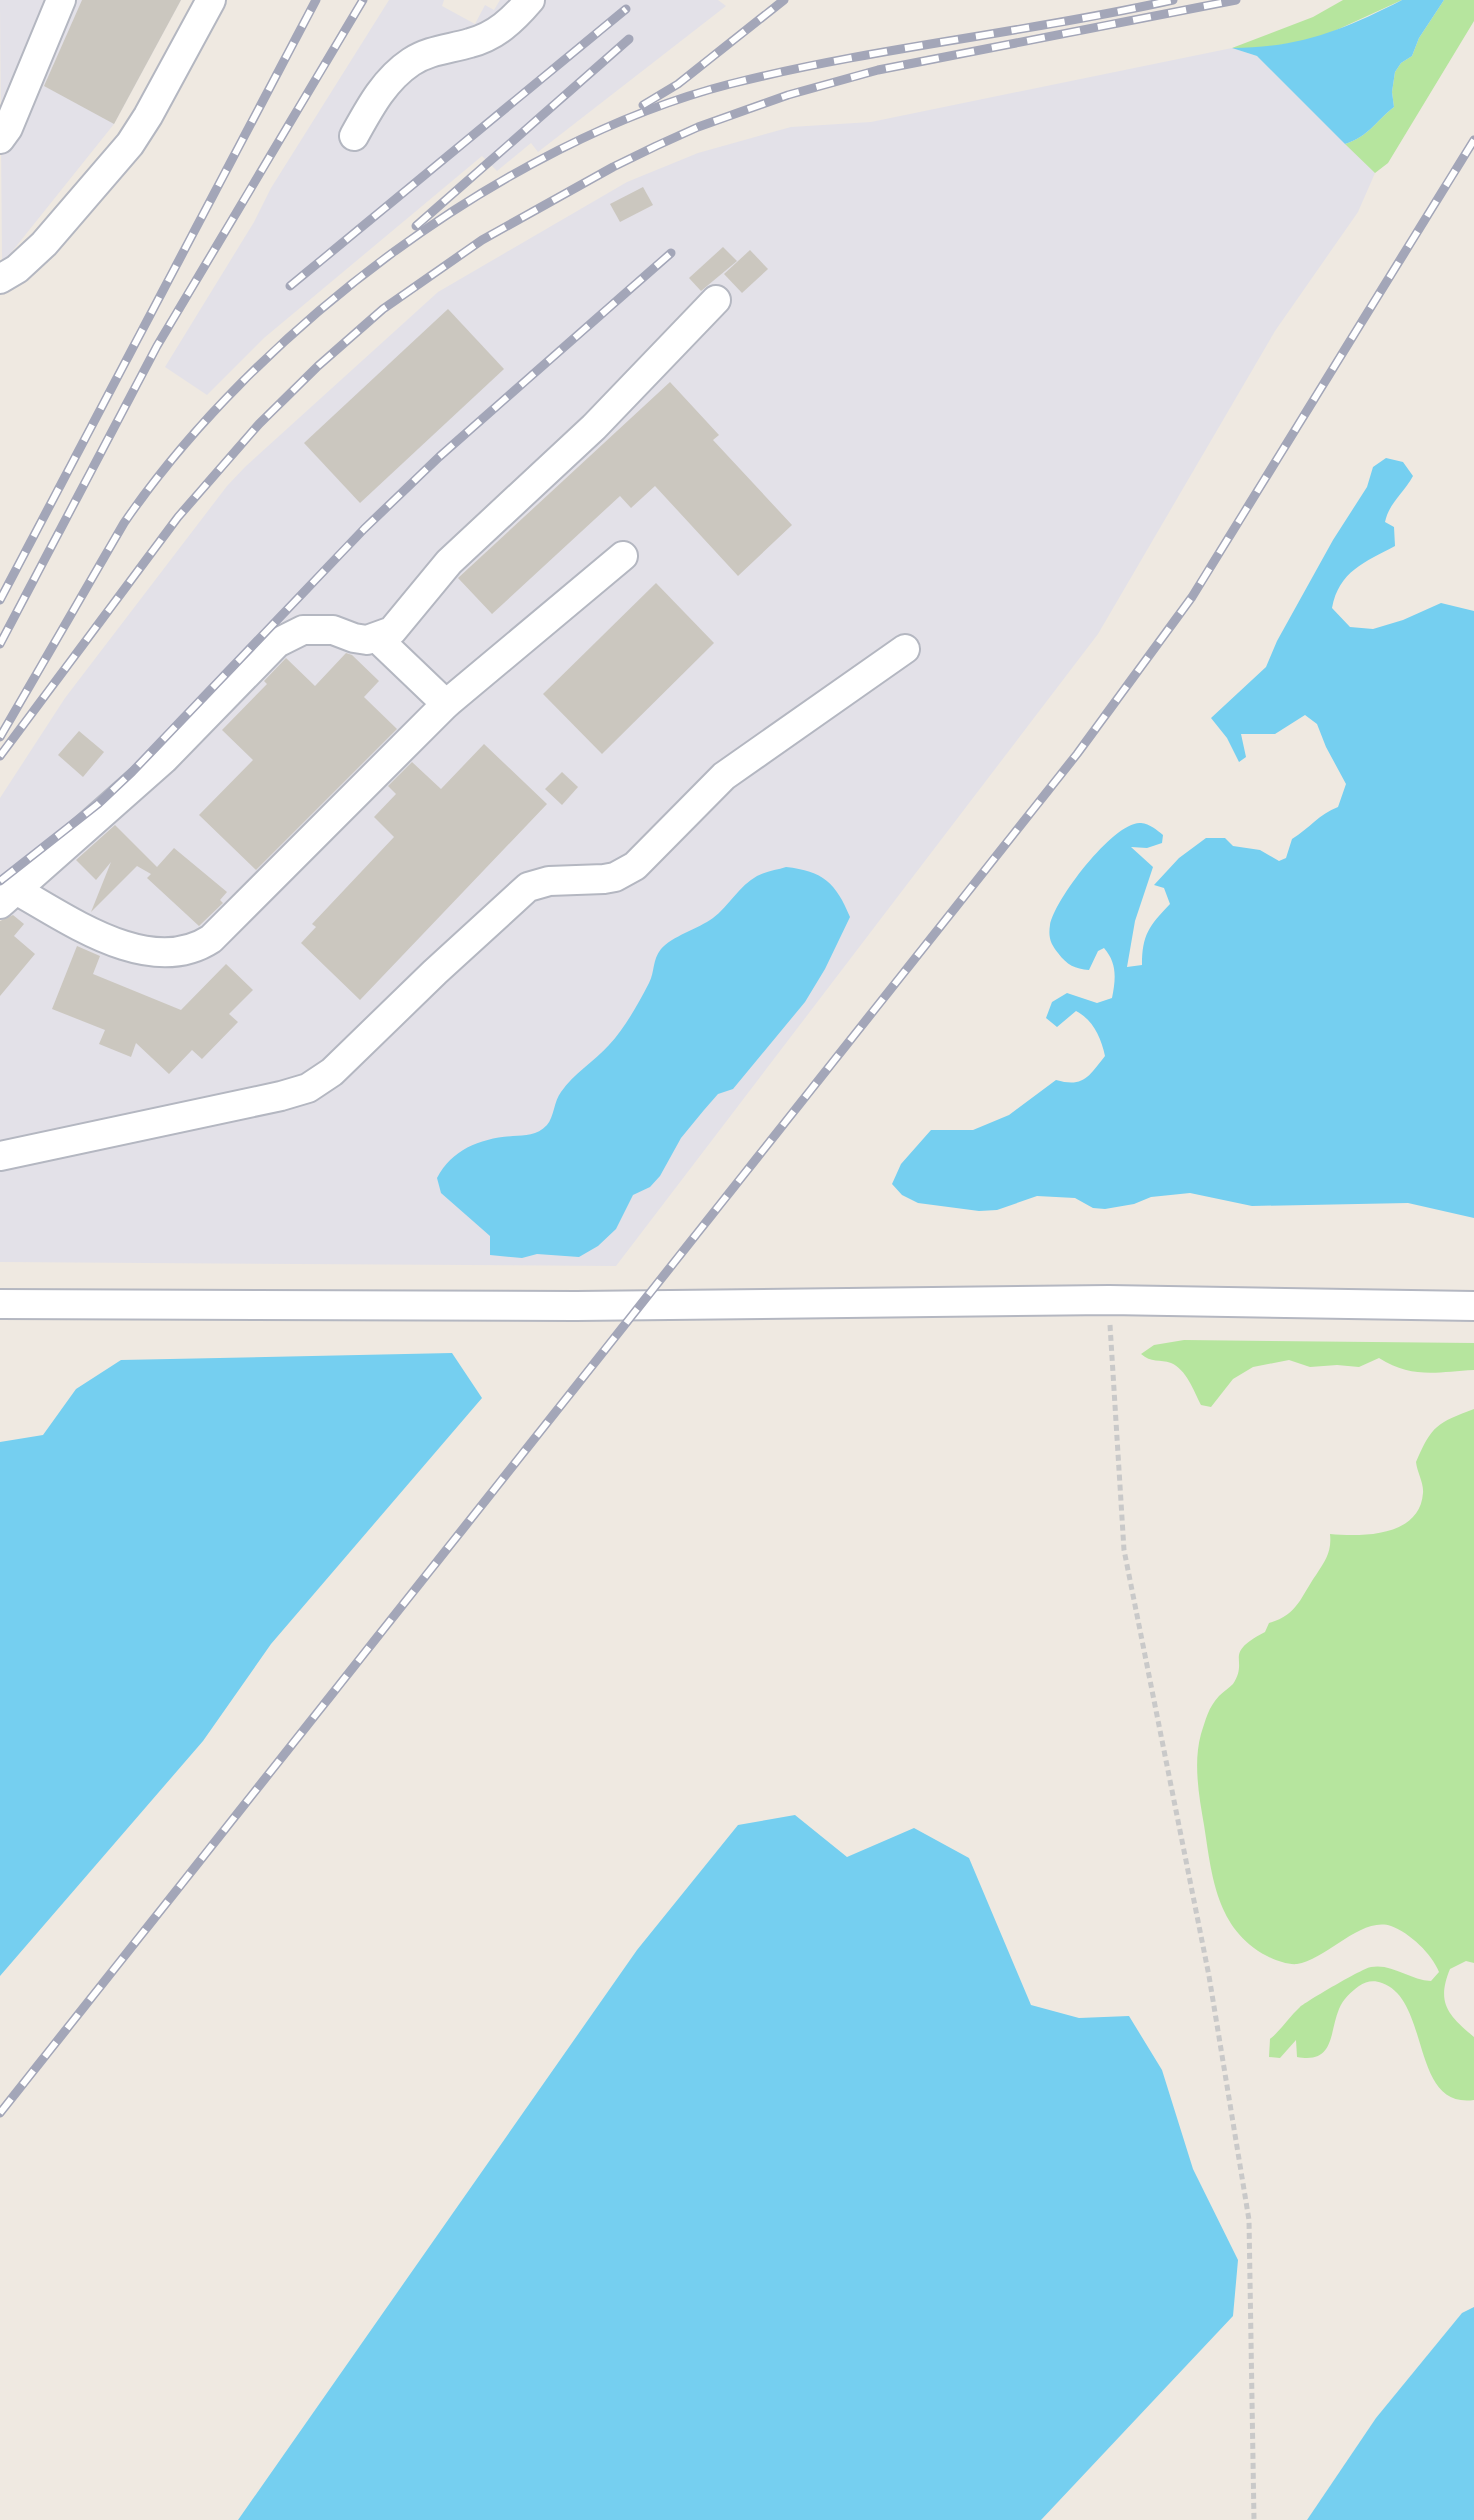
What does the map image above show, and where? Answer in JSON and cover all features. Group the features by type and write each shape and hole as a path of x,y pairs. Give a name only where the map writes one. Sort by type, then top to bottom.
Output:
{"street":[{"path":"0,139 8,128 61,0"},
{"path":"0,279 17,269 44,244 130,144 211,0"},
{"path":"354,136 382,90 408,64 435,51 487,37 501,30 530,0"},
{"path":"623,556 446,704 211,939 200,946 173,951 126,946 8,897 121,800 277,643 291,633 318,628 354,638 377,638 392,631 449,562 594,427 716,300"},
{"path":"377,638 446,704"},
{"path":"0,1156 281,1096 318,1083 528,887 549,881 615,877 635,866 724,776 905,649"},
{"path":"0,1304 589,1306 1109,1300 1474,1306"}],"path":[{"path":"1109,1300 1124,1550 1209,1976 1249,2220 1254,2520"}],"shaded area":[{"path":"0,0 181,0 114,124 2,264"},
{"path":"389,0 444,0 442,6 475,24 485,5 494,10 500,0 718,0 726,6 538,152 531,143 497,171 482,156 264,338 207,395 165,367 254,222 271,188"},
{"path":"1232,48 1257,56 1375,173 1358,212 1275,331 1098,634 616,1266 0,1262 0,928 4,923 0,918 0,798 65,698 227,486 245,467 438,292 627,182 698,153 791,127 871,122"}],"green space":[{"path":"1343,0 1402,0 1317,39 1263,48 1232,48 1313,17"},
{"path":"1444,0 1474,0 1474,21 1388,163 1375,173 1345,144 1366,133 1394,107 1392,92 1395,72 1401,63 1412,56 1419,38"},
{"path":"1184,1340 1474,1343 1474,1370 1414,1372 1379,1358 1359,1367 1310,1367 1289,1360 1253,1367 1233,1379 1211,1407 1201,1405 1189,1381 1176,1366 1148,1359 1141,1354 1154,1345"},
{"path":"1474,1409 1474,1963 1466,1961 1450,1969 1444,1991 1451,2015 1474,2037 1474,2100 1454,2098 1440,2088 1430,2071 1408,2010 1397,1993 1379,1982 1362,1984 1345,1999 1328,2045 1318,2056 1297,2057 1296,2040 1280,2058 1269,2057 1270,2039 1300,2007 1358,1973 1379,1966 1431,1981 1439,1972 1420,1945 1391,1926 1368,1927 1320,1955 1297,1964 1274,1959 1250,1945 1237,1931 1219,1900 1200,1803 1197,1768 1206,1719 1215,1700 1233,1684 1239,1668 1240,1652 1265,1632 1269,1623 1279,1620 1298,1604 1327,1556 1330,1534 1373,1534 1401,1526 1412,1518 1423,1493 1416,1462 1427,1440 1444,1422"}],"water":[{"path":"1402,0 1444,0 1419,38 1412,56 1401,63 1395,72 1392,92 1394,107 1366,133 1345,144 1257,56 1232,48 1300,41 1360,20"},
{"path":"1386,458 1403,462 1413,476 1393,504 1385,522 1394,527 1395,546 1347,576 1335,595 1332,608 1350,627 1373,629 1441,603 1474,611 1474,1218 1408,1203 1252,1206 1190,1193 1151,1197 1134,1204 1105,1209 1093,1208 1075,1198 1037,1196 997,1210 979,1211 918,1203 902,1195 892,1184 901,1164 931,1130 973,1130 1009,1115 1056,1080 1073,1082 1085,1078 1105,1056 1095,1030 1076,1011 1057,1027 1046,1018 1052,1002 1067,993 1097,1003 1112,998 1115,977 1111,959 1104,948 1098,951 1089,970 1072,966 1054,947 1049,930 1062,898 1087,864 1116,834 1130,825 1141,823 1163,835 1162,843 1147,848 1131,847 1153,867 1135,921 1127,967 1142,965 1143,946 1148,932 1170,904 1164,888 1154,885 1179,858 1206,838 1225,838 1233,846 1260,850 1279,861 1286,858 1292,839 1325,813 1338,807 1346,784 1317,724 1305,715 1275,734 1241,734 1246,757 1239,762 1227,738 1211,718 1266,667 1277,641 1333,540 1367,487 1373,467"},
{"path":"786,867 810,872 827,881 839,895 850,917 805,1002 733,1089 718,1094 704,1110 681,1138 660,1176 650,1187 633,1195 616,1229 598,1246 579,1257 490,1255 490,1236 441,1193 437,1178 443,1168 459,1152 479,1143 543,1129 566,1085 603,1051 626,1023 649,983 661,949 713,918 757,876"},
{"path":"452,1353 482,1398 271,1644 203,1741 0,1976 0,1442 43,1435 76,1389 121,1360"},
{"path":"795,1815 847,1857 914,1828 969,1858 1031,2005 1079,2018 1129,2016 1162,2070 1193,2169 1238,2260 1233,2316 1041,2520 238,2520 637,1950 738,1825"},
{"path":"1474,2307 1474,2520 1307,2520 1376,2418 1462,2313"}],"building":[{"path":"82,0 181,0 114,124 44,86"},
{"path":"643,187 653,205 620,222 610,204"},
{"path":"723,247 737,261 701,291 689,278"},
{"path":"750,250 768,269 742,293 724,274"},
{"path":"448,309 504,369 360,503 304,443"},
{"path":"670,382 719,435 713,440 792,525 738,576 655,486 631,508 620,496 492,614 458,578"},
{"path":"656,583 714,643 602,754 543,694"},
{"path":"346,653 379,681 364,697 397,729 256,870 199,815 253,760 222,730 267,684 264,681 286,658 315,686"},
{"path":"79,731 104,752 83,777 58,755"},
{"path":"484,744 547,804 360,1000 301,943 316,927 312,924 394,837 374,817 396,794 388,786 412,762 441,789"},
{"path":"562,772 578,787 562,805 545,789"},
{"path":"115,825 157,867 174,848 227,892 220,900 223,903 199,926 147,878 151,874 137,866 91,912 111,862 96,880 76,860"},
{"path":"13,915 24,924 14,936 35,954 0,996 0,921"},
{"path":"77,946 100,956 93,974 181,1010 226,964 253,990 229,1014 238,1022 202,1059 192,1050 169,1074 136,1043 131,1057 99,1044 105,1030 52,1009"}],"railway":[{"path":"0,600 316,0"},
{"path":"0,644 157,346 363,0"},
{"path":"643,105 678,84 784,0"},
{"path":"0,737 124,523 178,452 242,382 314,315 391,254 473,198 558,150 644,112 730,84 840,60 1173,0"},
{"path":"0,756 178,517 259,424 318,366 383,309 482,240 656,146 698,127 788,95 878,70 1236,0"},
{"path":"290,286 626,9"},
{"path":"416,226 629,39"},
{"path":"0,2113 1077,754 1192,597 1474,140"},
{"path":"0,881 98,804 364,529 439,457 671,253"}]}
